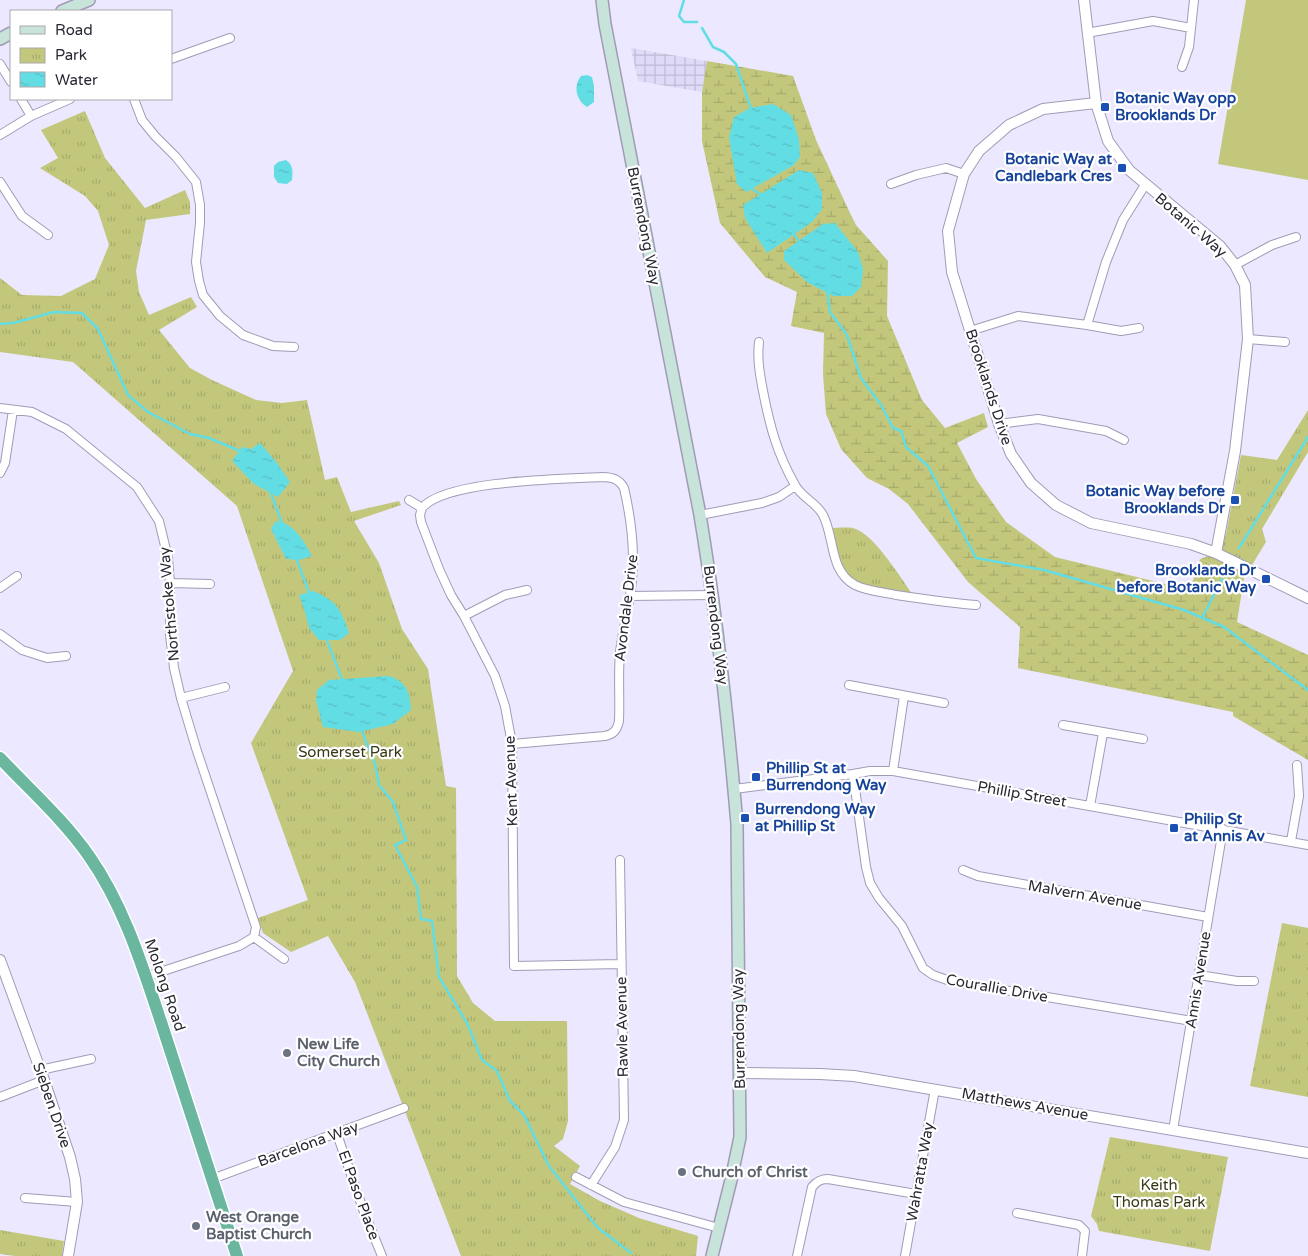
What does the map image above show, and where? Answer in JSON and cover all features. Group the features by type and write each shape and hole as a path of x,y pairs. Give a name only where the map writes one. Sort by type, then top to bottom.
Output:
{"highway":[{"name":"Molong Road","path":"0,758 56,817 90,857 108,886 146,977 237,1256"}],"main road":[{"path":"64,10 89,0"},
{"name":"Burrendong Way","path":"602,0 605,24 700,515 713,595 734,789 737,824 740,1137 712,1256"}],"street":[{"name":"Botanic Way","path":"1084,0 1096,103 1108,141 1129,170 1220,246 1235,265 1245,285 1248,338 1235,451 1216,553"},
{"path":"1182,67 1189,47 1194,0"},
{"path":"1087,33 1154,21 1191,28"},
{"path":"172,59 230,38"},
{"path":"0,64 10,80"},
{"path":"22,100 31,116"},
{"path":"0,135 31,116 68,100"},
{"path":"134,100 142,120 196,182 200,206 196,262 203,295 220,316 243,335 272,346 294,346"},
{"name":"Brooklands Drive","path":"1096,103 1043,109 1009,125 979,151 964,174 948,231 952,272 999,424 1011,454 1031,483 1056,505 1091,523 1190,544 1216,553 1308,598"},
{"path":"891,184 916,175 946,168 964,174"},
{"path":"0,182 22,216 48,235"},
{"path":"1087,325 1106,262 1123,220 1145,185"},
{"path":"1235,265 1272,245 1296,237"},
{"path":"970,331 1018,316 1121,331 1140,328"},
{"path":"1248,338 1285,342"},
{"path":"759,342 757,358 776,448 795,486 822,512 829,528 833,554 842,574 855,585 873,591 952,604 976,605"},
{"name":"Northstoke Way","path":"0,408 32,412 66,429 137,487 159,521 168,558 170,635 174,668 196,748 255,925 254,937"},
{"path":"0,473 5,462 12,410"},
{"path":"999,424 1038,419 1106,431 1124,440"},
{"name":"Avondale Drive","path":"422,508 426,503 438,496 478,486 602,477 616,479 624,488 632,533 632,577 618,674 619,721 617,728 613,734 605,736 512,744"},
{"path":"700,515 762,503 779,497 795,486"},
{"path":"409,500 422,508"},
{"name":"Kent Avenue","path":"422,508 421,522 439,569 495,676 505,706 512,744 514,966 621,964"},
{"path":"0,588 17,576"},
{"path":"170,583 210,584"},
{"path":"464,616 505,595 527,590"},
{"path":"630,596 713,595"},
{"path":"0,634 22,650 47,658 66,656"},
{"path":"850,685 944,703"},
{"path":"182,698 225,687"},
{"path":"893,771 904,696"},
{"path":"1064,724 1143,738"},
{"path":"1090,806 1103,732"},
{"path":"1291,841 1299,796 1297,765"},
{"name":"Phillip Street","path":"734,789 870,771 893,771 1308,845"},
{"name":"Courallie Drive","path":"853,774 870,883 879,898 902,926 923,968 932,975 950,981 1192,1021"},
{"name":"Annis Avenue","path":"1173,1130 1223,829"},
{"name":"Rawle Avenue","path":"591,1185 615,1147 624,1120 620,860"},
{"name":"Malvern Avenue","path":"963,870 978,876 1208,917"},
{"path":"146,977 239,946 254,937 284,959"},
{"name":"Sieben Drive","path":"0,960 4,980 42,1075 76,1179 77,1202 68,1256"},
{"path":"1199,975 1237,981 1254,981"},
{"path":"0,1096 42,1075 91,1059"},
{"name":"Matthews Avenue","path":"740,1073 837,1074 1308,1153"},
{"name":"Wahratta Way","path":"906,1256 935,1089"},
{"name":"Barcelona Way","path":"212,1179 404,1108"},
{"name":"El Paso Place","path":"337,1134 364,1212 382,1256"},
{"path":"576,1177 624,1202 719,1228"},
{"path":"797,1256 812,1187 816,1182 828,1179 916,1194"},
{"path":"26,1198 77,1202"},
{"path":"1017,1213 1079,1225 1085,1231 1082,1256"}],"shaded area":[{"path":"631,48 707,61 702,92 638,81"}],"green space":[{"path":"1246,0 1308,0 1308,180 1218,164"},
{"path":"707,61 793,76 816,140 856,225 888,261 887,316 922,400 945,428 984,413 988,427 957,443 976,479 1006,522 1055,557 1190,590 1200,559 1244,578 1237,622 1308,655 1308,760 1233,716 1233,712 1018,668 1020,627 968,582 908,504 889,489 867,478 841,449 826,414 823,374 824,333 791,326 797,292 765,277 720,223 702,141 702,92"},
{"name":"Somerset Park","path":"85,111 105,158 145,208 185,190 190,202 190,214 146,220 136,271 139,292 149,315 191,297 197,307 159,330 190,368 212,380 256,400 282,403 307,400 325,480 337,477 351,512 399,501 401,505 354,521 379,563 402,629 428,669 446,786 456,788 457,976 473,1003 495,1021 567,1021 568,1121 563,1139 554,1146 580,1166 570,1184 600,1201 639,1218 698,1236 696,1256 461,1256 355,982 328,936 291,952 263,933 258,918 308,900 251,743 293,671 237,506 73,362 0,352 0,278 22,295 61,296 95,279 109,245 98,211 85,196 40,168 58,158 41,130"},
{"path":"1308,410 1308,452 1262,529 1266,542 1244,578 1200,559 1216,553 1226,534 1241,455 1277,460"},
{"path":"829,528 853,528 870,539 887,558 915,598 873,591 842,574"},
{"path":"1282,923 1308,928 1308,1097 1250,1086"},
{"name":"Keith Thomas Park","path":"1110,1137 1228,1157 1210,1251 1099,1231 1097,1224 1091,1216"},
{"path":"0,1230 64,1241 62,1256 15,1256 0,1254"}],"water":[{"path":"587,75 592,77 594,102 587,107 580,101 576,88 581,76"},
{"path":"773,104 791,115 799,139 800,157 794,165 746,192 737,184 729,138 734,117 750,108"},
{"path":"286,160 292,168 292,180 287,184 278,183 274,177 274,166 278,162"},
{"path":"799,170 813,173 822,193 822,209 812,222 767,253 745,218 743,205"},
{"path":"835,223 858,252 863,269 861,287 852,296 833,296 807,282 784,260 784,251 823,224"},
{"path":"260,443 290,482 278,497 254,484 232,461 242,447 251,449"},
{"path":"276,521 282,522 293,529 302,539 312,556 299,560 286,559 271,529"},
{"path":"313,591 328,598 340,612 349,633 340,640 319,640 309,628 299,595"},
{"path":"388,676 399,681 406,688 410,698 411,710 393,724 359,732 323,727 316,700 317,690 329,680"}],"waterway":[{"path":"684,0 679,16 684,22 697,22"},
{"path":"702,28 713,47 724,52 736,64 751,109"},
{"path":"750,188 762,195"},
{"path":"793,233 800,243"},
{"path":"827,290 830,312 847,335 861,378 881,405 893,428 901,431 906,447 928,466 976,558 1044,570 1184,610 1224,627 1308,690"},
{"path":"0,324 13,323 54,312 82,313 98,329 128,395 148,412 190,434 209,438 240,451"},
{"path":"1239,548 1308,437"},
{"path":"270,491 282,523"},
{"path":"296,558 310,595"},
{"path":"1202,618 1222,579"},
{"path":"326,638 343,682"},
{"path":"361,729 375,764 379,785 393,802 406,840 395,845 417,887 421,919 432,921 439,977 467,1023 482,1060 497,1071 510,1101 524,1115 549,1166 597,1227 631,1253"}],"place":[{"name":"Botanic Way opp Brooklands Dr","path":"1105,107"},
{"name":"Botanic Way at Candlebark Cres","path":"1122,168"},
{"name":"Botanic Way before Brooklands Dr","path":"1235,500"},
{"name":"Brooklands Dr before Botanic Way","path":"1266,579"},
{"name":"Phillip St at Burrendong Way","path":"756,777"},
{"name":"Burrendong Way at Phillip St","path":"745,818"},
{"name":"Philip St at Annis Av","path":"1174,828"},
{"name":"New Life City Church","path":"287,1053"},
{"name":"Church of Christ","path":"682,1172"},
{"name":"West Orange Baptist Church","path":"196,1226"}]}
